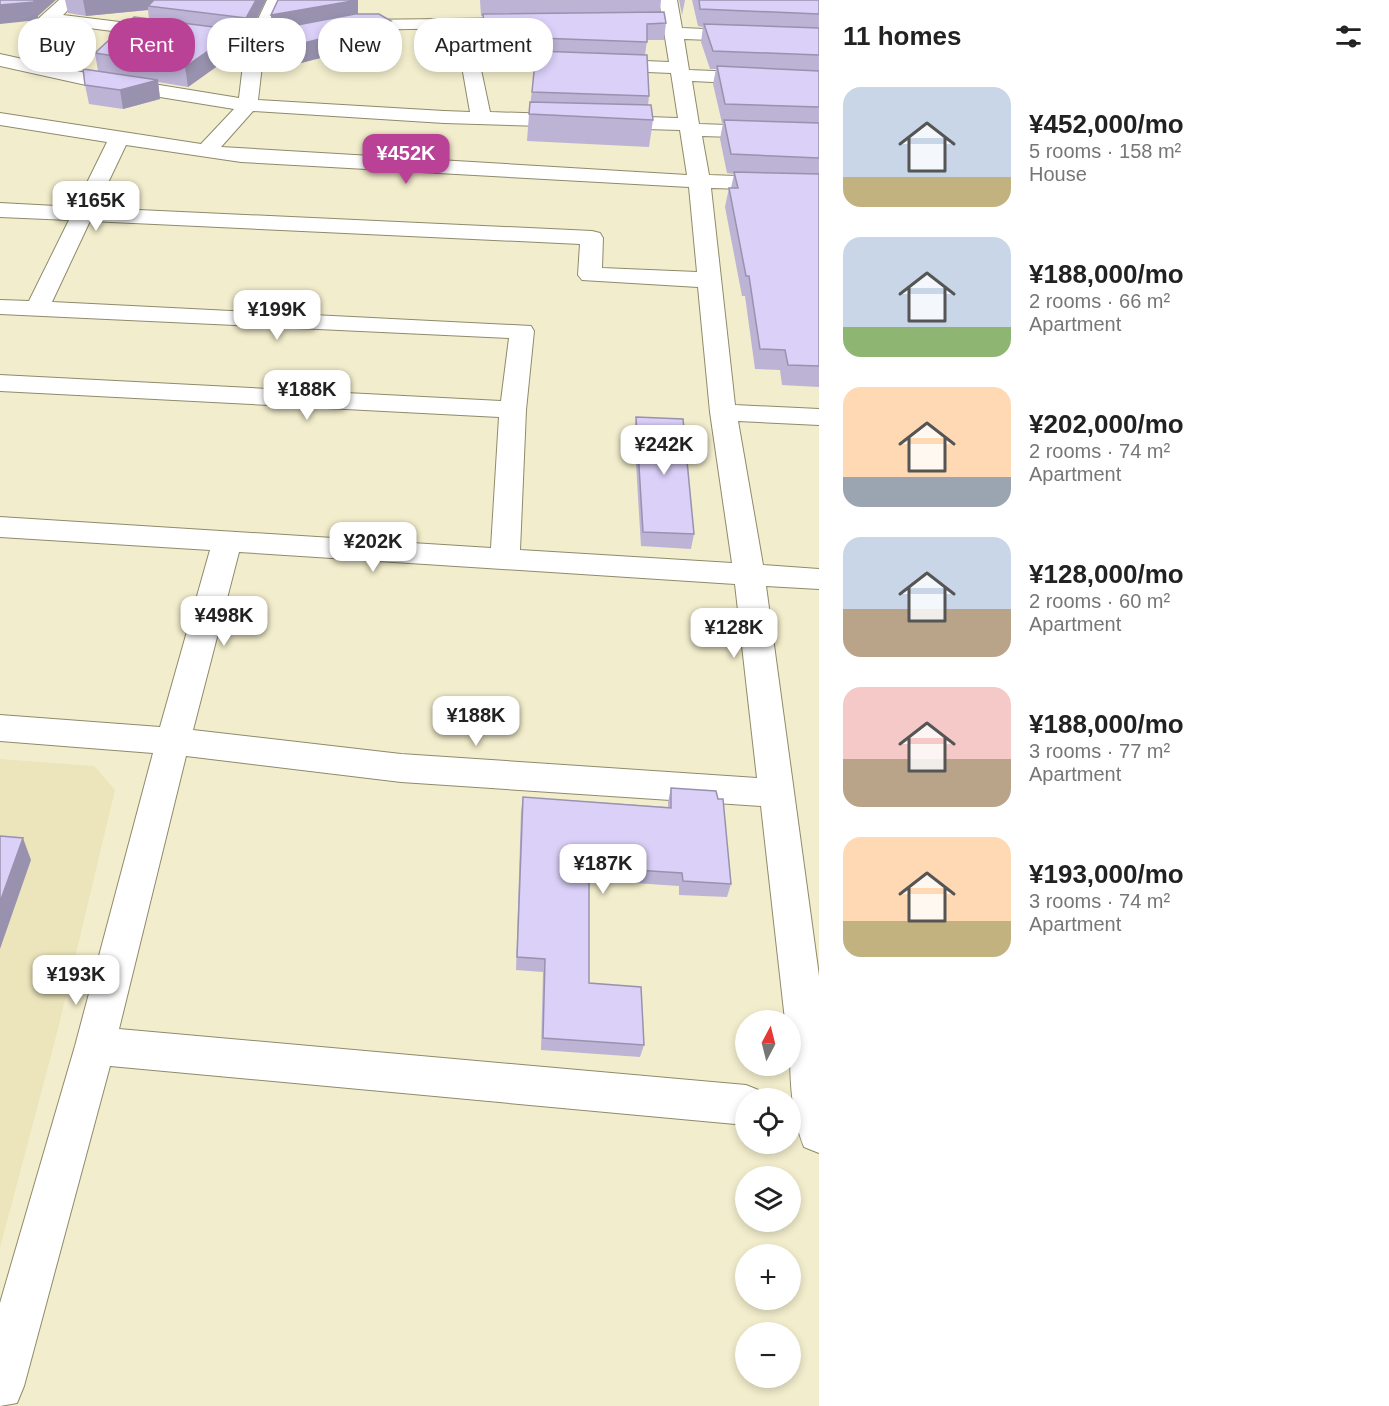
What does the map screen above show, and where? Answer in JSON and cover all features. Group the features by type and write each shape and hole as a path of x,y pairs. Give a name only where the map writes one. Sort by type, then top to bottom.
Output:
{"street":[{"path":"69,0 48,18 207,38"},
{"path":"267,18 276,0"},
{"path":"463,0 463,18"},
{"path":"668,0 699,180 723,412 749,573 811,1116"},
{"path":"648,22 673,27 819,39"},
{"path":"306,34 355,25 414,23"},
{"path":"0,60 86,80 248,105 819,134"},
{"path":"553,64 819,81"},
{"path":"206,151 248,105 252,72"},
{"path":"472,72 481,118"},
{"path":"0,119 253,157 654,180 819,185"},
{"path":"37,309 119,138"},
{"path":"0,210 592,238 590,275 709,280"},
{"path":"0,308 522,331 513,410 505,558"},
{"path":"0,383 513,410"},
{"path":"723,412 819,417"},
{"path":"0,527 819,579"},
{"path":"0,1386 95,1047 227,541"},
{"path":"0,728 173,741 401,768 775,793"},
{"path":"95,1047 735,1104"}],"shaded area":[{"path":"0,759 94,766 115,790 58,1029 0,1248"}],"building":[{"path":"0,0 34,0 34,2 0,5"},
{"path":"154,0 256,0 246,18 148,6"},
{"path":"278,0 358,0 271,15"},
{"path":"699,0 819,0 819,14 700,9"},
{"path":"664,12 666,23 647,24 647,42 553,39 553,18 483,18 483,14"},
{"path":"355,14 379,14 386,18 334,18"},
{"path":"318,21 318,39 306,42 306,23"},
{"path":"704,24 819,28 819,55 713,51"},
{"path":"195,25 207,26 207,52 195,60"},
{"path":"108,41 108,55 96,52"},
{"path":"553,52 647,55 649,96 532,92 534,72 553,72"},
{"path":"717,66 819,71 819,107 725,104"},
{"path":"96,71 158,80 120,90 85,85 83,72"},
{"path":"530,102 651,105 653,120 529,114"},
{"path":"724,120 819,123 819,158 731,154"},
{"path":"734,172 819,174 819,366 788,365 785,350 760,349 749,276 746,276 729,188 738,188"},
{"path":"636,417 683,419 694,534 643,532"},
{"path":"671,788 716,791 718,799 723,799 731,884 683,881 682,873 589,867 589,983 641,987 644,1045 543,1038 545,959 517,957 523,797 671,808"},
{"path":"0,836 23,838 0,902"}]}
